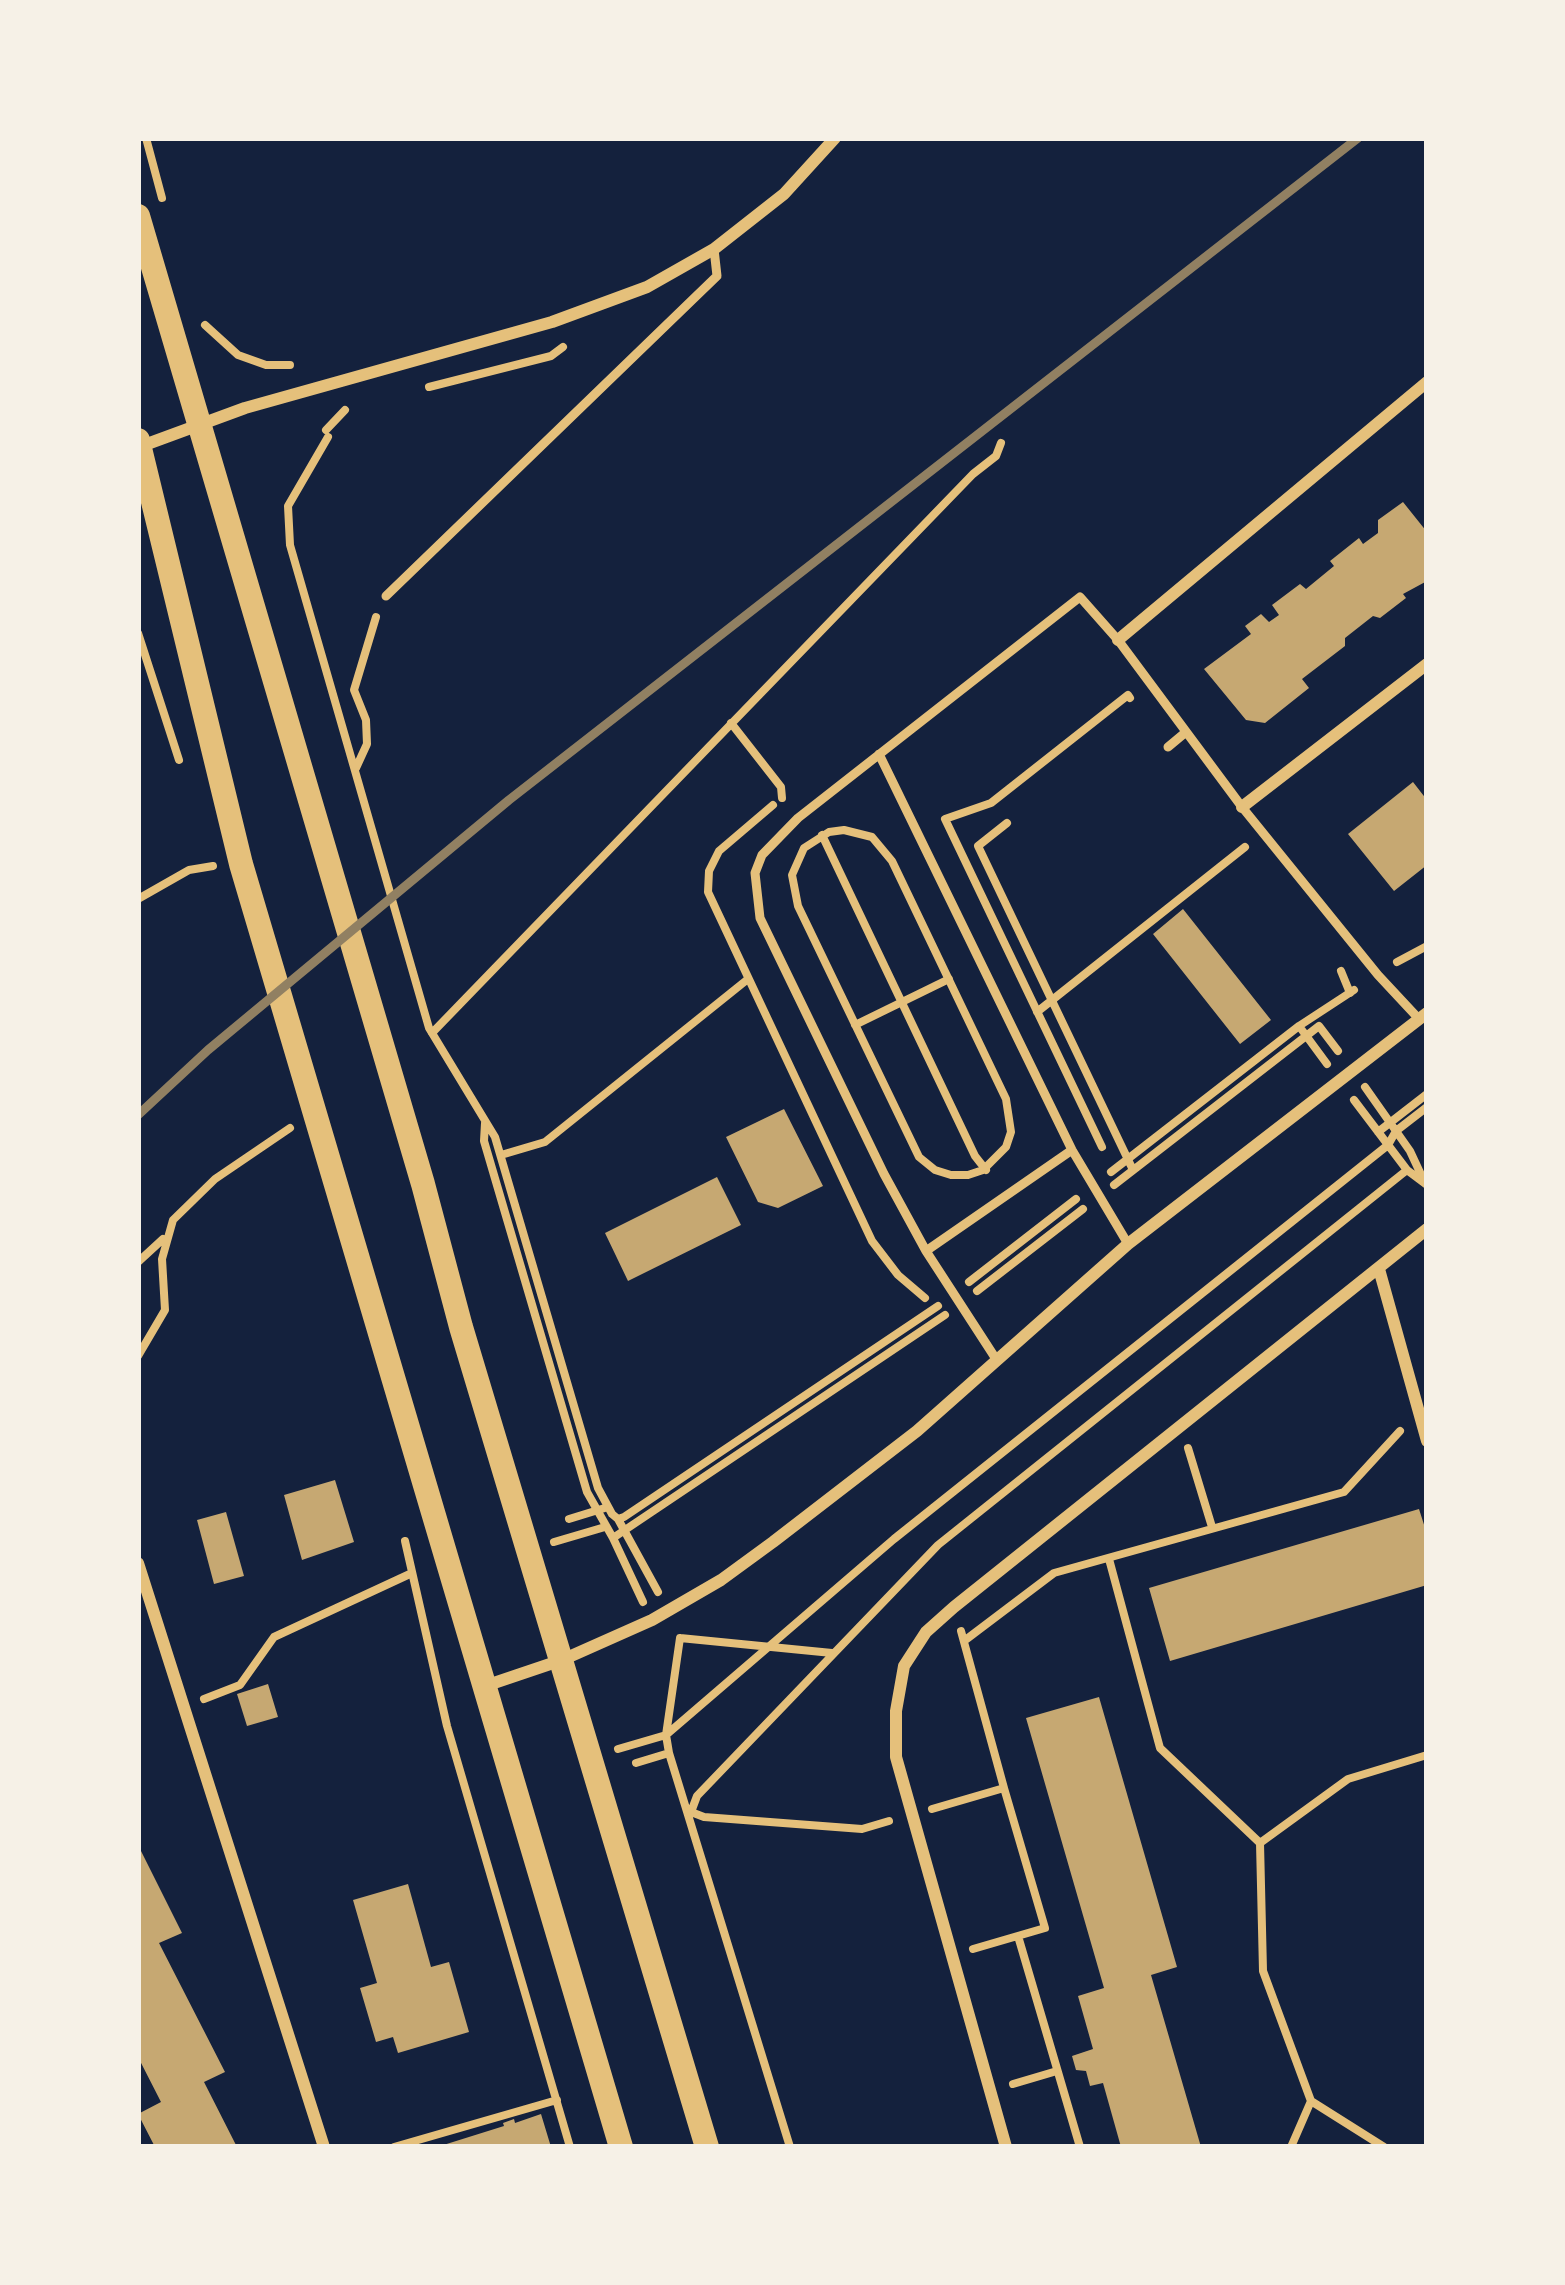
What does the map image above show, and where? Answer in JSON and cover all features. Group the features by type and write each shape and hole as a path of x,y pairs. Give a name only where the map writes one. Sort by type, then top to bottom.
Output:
{"main road":[{"path":"138,216 460,1327 707,2147"},
{"path":"139,445 242,864 620,2147"}],"street":[{"path":"139,445 552,322 647,286 714,249 784,194 835,138"},
{"path":"1118,640 1427,382"},
{"path":"1242,807 1427,664"},
{"path":"484,1686 562,1660 667,1612 721,1580 917,1431 1128,1244 1424,1020"},
{"path":"1006,2147 896,1757 896,1711 904,1666 926,1632 954,1607 1427,1229"},
{"path":"1378,1269 1427,1441"},
{"path":"138,1563 324,2147"}],"lane":[{"path":"386,596 717,276 714,249"},
{"path":"997,1359 926,1251 760,918 755,873 779,833 1080,597 1378,975 1424,1020"},
{"path":"1168,747 1186,732"},
{"path":"879,754 1072,1150 1128,1244"},
{"path":"926,1251 1072,1150"}],"path":[{"path":"203,323 220,343 253,362 300,363"},
{"path":"328,437 291,499 285,524 422,1005 432,1033 501,1155 598,1488 680,1638 666,1736 669,1753 691,1812 790,2147"},
{"path":"432,1033 996,456 1001,443"},
{"path":"356,771 367,745 365,720 354,690 386,596"},
{"path":"138,633 145,657"},
{"path":"1114,1170 945,820 992,803 1128,695 1168,747"},
{"path":"730,723 781,787 782,798"},
{"path":"1007,824 978,846 1133,1170"},
{"path":"844,830 858,831 883,847 949,980 1011,1115 1006,1148 985,1168 968,1175 951,1175 922,1161 793,890 797,860 804,848 822,835 844,830"},
{"path":"1236,833 1258,862"},
{"path":"822,835 975,1156 1021,1241"},
{"path":"1037,1012 1246,847"},
{"path":"138,898 189,870 214,866"},
{"path":"1339,966 1350,993"},
{"path":"501,1155 545,1142 748,979"},
{"path":"855,1025 949,980"},
{"path":"485,1121 484,1141 581,1470 613,1538 956,1299 1299,1026 1407,1170 1426,1184"},
{"path":"618,1519 956,1299 1021,1241 1133,1170 1319,1026 1393,1127 1426,1184"},
{"path":"666,1736 894,1539 1388,1145 1393,1127 1427,1094"},
{"path":"1378,1132 1427,1107"},
{"path":"138,1356 165,1310 162,1259 173,1220 214,1178 288,1123 296,1151"},
{"path":"691,1812 697,1796 938,1545 1407,1170"},
{"path":"138,1262 165,1237"},
{"path":"964,1641 1054,1573 1344,1492 1418,1411"},
{"path":"1181,1426 1212,1527"},
{"path":"568,1519 608,1507"},
{"path":"402,1527 446,1726 570,2147"},
{"path":"1109,1559 1160,1748 1260,1843 1263,1971 1311,2101 1384,2147"},
{"path":"185,1706 240,1685 274,1637 412,1573"},
{"path":"680,1638 832,1654"},
{"path":"636,1763 669,1753"},
{"path":"1260,1843 1348,1779 1427,1755"},
{"path":"950,1956 1045,1928 1004,1788"},
{"path":"1018,1936 1080,2147"},
{"path":"990,2090 1057,2071"},
{"path":"394,2147 557,2100"},
{"path":"1291,2147 1311,2101"}],"building":[{"path":"1403,502 1427,532 1427,581 1345,638 1345,646 1302,679 1309,688 1265,723 1246,720 1204,669 1251,634 1245,626 1261,614 1269,622 1279,615 1272,605 1300,584 1306,589 1359,538 1363,544 1378,533 1378,520"},
{"path":"1413,782 1427,800 1427,865 1394,891 1348,834"},
{"path":"1183,909 1271,1020 1240,1044 1153,934"},
{"path":"784,1109 823,1186 778,1208 758,1202 726,1137"},
{"path":"717,1177 741,1225 628,1281 605,1233"},
{"path":"335,1480 354,1542 302,1560 284,1495"},
{"path":"1419,1509 1427,1534 1427,1585 1170,1661 1149,1588"},
{"path":"226,1512 244,1576 214,1584 197,1520"},
{"path":"268,1684 278,1717 247,1726 237,1694"},
{"path":"1099,1697 1177,1967 1151,1975 1201,2147 1121,2147 1103,2083 1090,2086 1086,2071 1076,2070 1072,2056 1093,2049 1078,1996 1104,1988 1026,1718"},
{"path":"138,1845 182,1933 159,1943 225,2072 204,2082 237,2147 155,2147 138,2114 161,2102 138,2057"},
{"path":"408,1884 431,1967 449,1962 469,2032 398,2053 393,2037 376,2042 360,1988 377,1983 353,1900"},
{"path":"541,2114 551,2147 437,2147 514,2119 515,2123"}],"railway":[{"path":"138,1115 208,1050 509,800 1358,138"}]}
